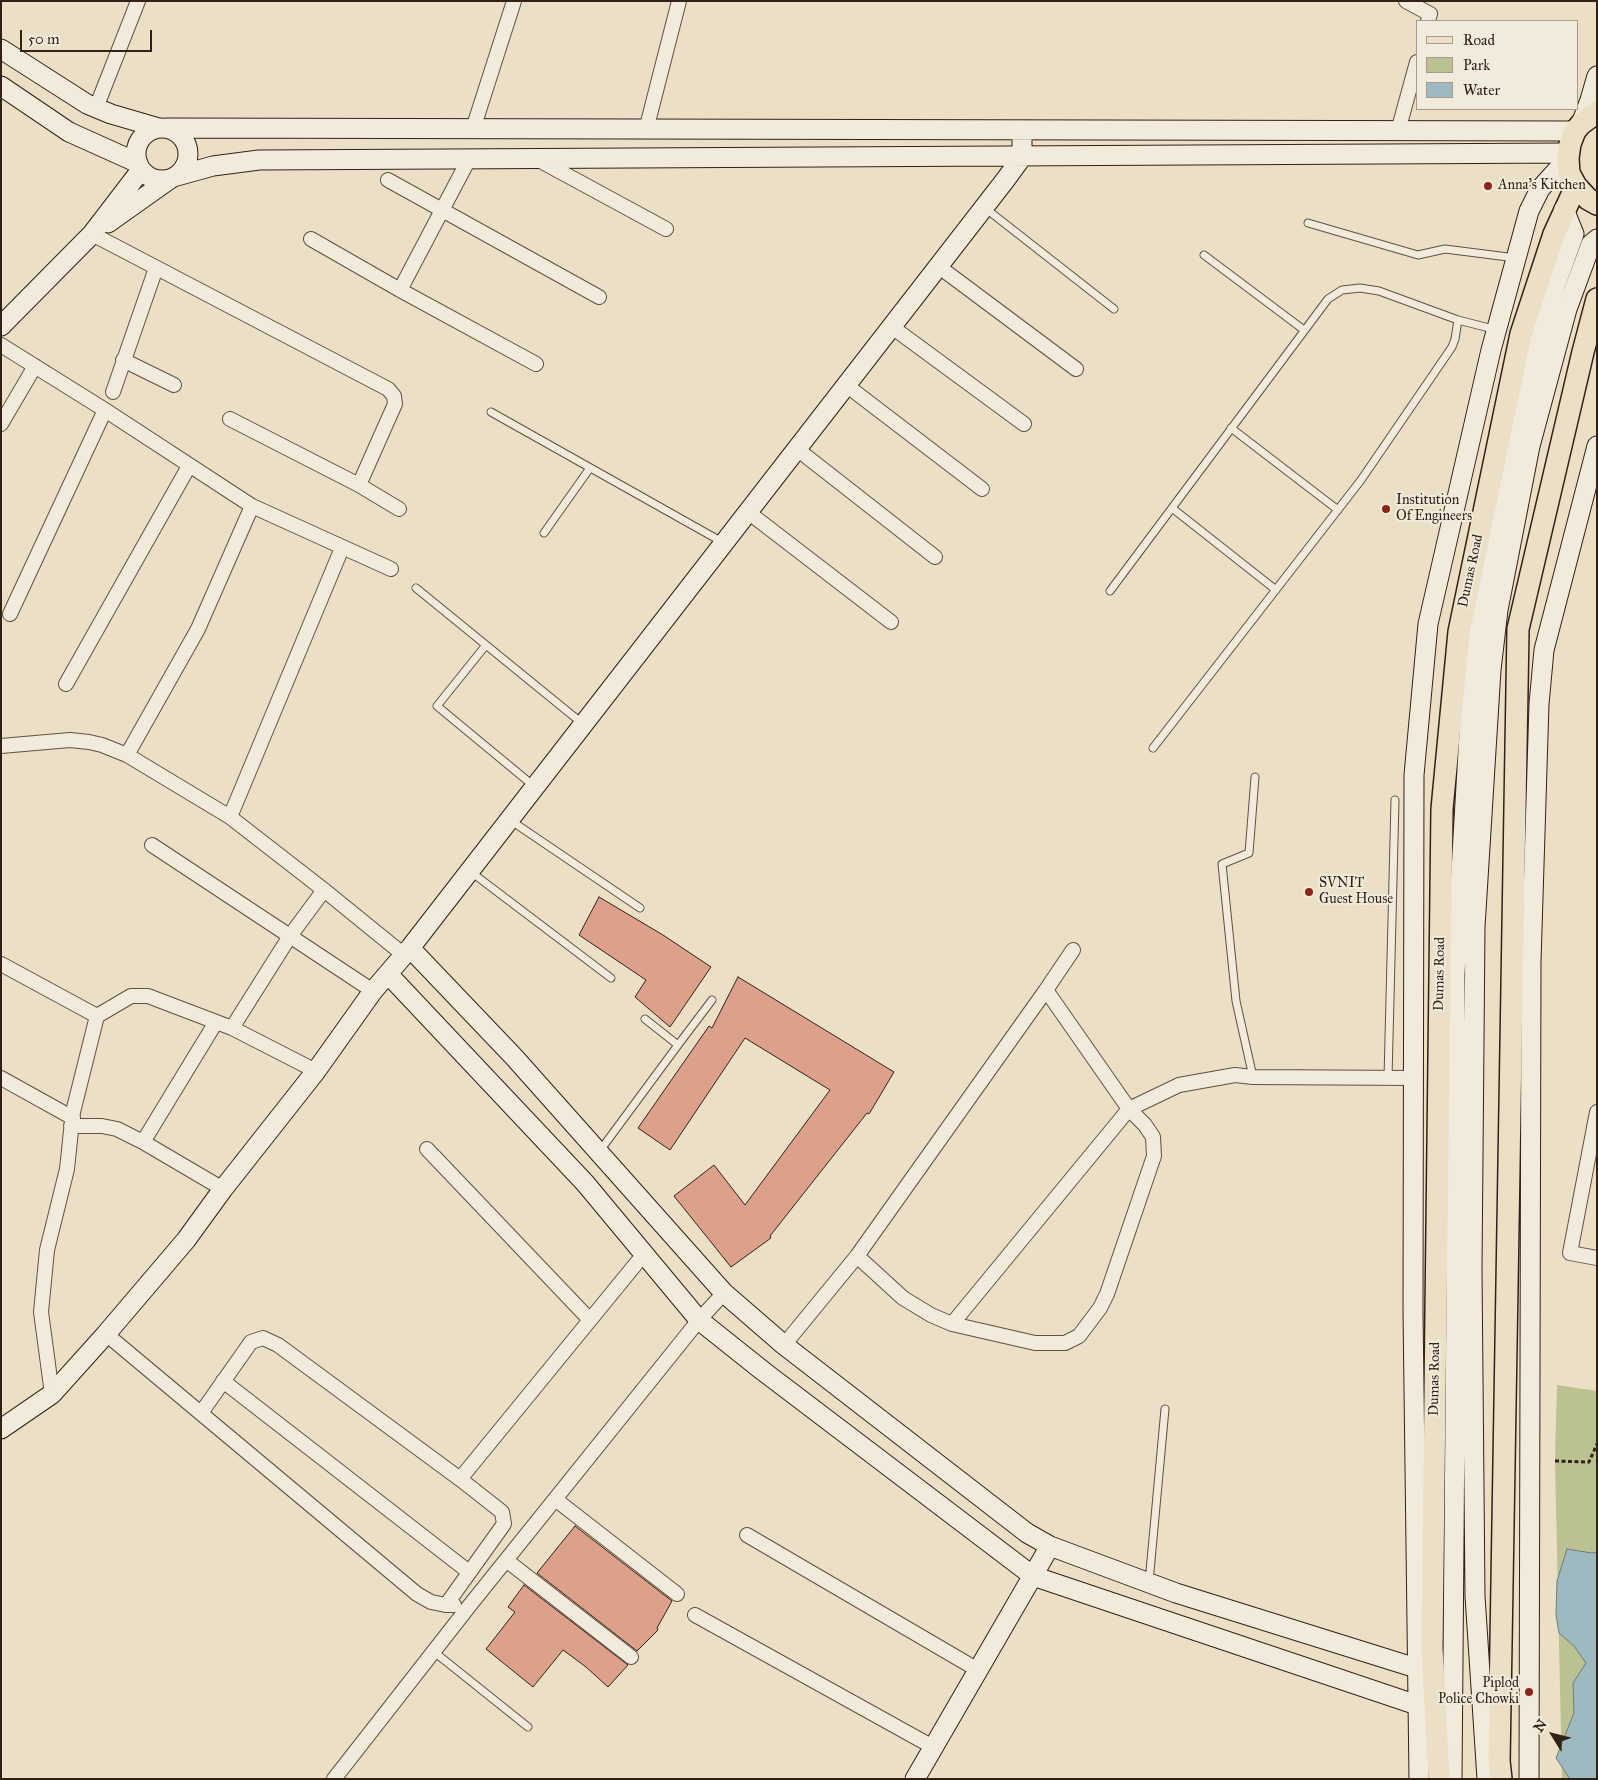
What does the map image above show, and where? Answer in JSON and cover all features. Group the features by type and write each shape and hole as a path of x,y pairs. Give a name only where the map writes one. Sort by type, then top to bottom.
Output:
{"main road":[{"path":"1584,122 1570,144 1568,155 1569,173 1576,186 1588,199 1597,204"},
{"name":"Dumas Road","path":"1438,1779 1432,1648 1442,809 1459,632 1521,334 1564,209 1576,186"},
{"path":"1501,1779 1499,1761 1518,629 1597,299"}],"street":[{"path":"96,108 138,1"},
{"path":"473,129 514,1"},
{"path":"646,130 679,1"},
{"path":"1406,1 1430,14 1428,20"},
{"path":"1,49 68,93 96,108 110,114 176,131 187,144 189,153 183,170 92,234"},
{"path":"1398,131 1416,66"},
{"path":"140,167 136,156 140,140 145,134 163,128 1398,131 1584,122 1597,76"},
{"path":"1,86 70,132 140,167 154,179 174,178 213,166 260,160 1568,155"},
{"path":"1,1429 52,1394 186,1240 223,1189 316,1071 373,991 407,952 984,208 1022,157 1022,130"},
{"path":"1419,1779 1416,1668 1413,1310 1414,775 1428,624 1497,330 1528,212 1540,189 1568,155"},
{"path":"400,290 469,159"},
{"path":"537,159 666,229"},
{"path":"1,326 92,234 140,167"},
{"path":"388,180 599,297"},
{"path":"1452,1779 1456,1302 1454,974 1472,683 1483,594 1515,440 1549,303 1574,234 1564,209"},
{"path":"92,234 388,389 394,396 395,404 359,485"},
{"path":"311,239 536,364"},
{"path":"1488,1779 1475,1596 1472,1269 1476,927 1491,670 1498,610 1530,446 1567,309 1591,244 1597,239"},
{"path":"938,266 1076,370"},
{"path":"113,392 156,268"},
{"path":"892,327 1024,424"},
{"path":"1,345 252,506 391,569"},
{"path":"123,360 174,385"},
{"path":"1,424 35,366"},
{"path":"846,385 982,490"},
{"path":"10,614 105,410"},
{"path":"230,419 359,485 399,509"},
{"path":"1529,1779 1532,962 1539,704 1544,650 1597,446"},
{"path":"797,449 935,557"},
{"path":"66,684 189,466"},
{"path":"127,754 198,629 252,506"},
{"path":"748,512 892,622"},
{"path":"230,817 342,548"},
{"path":"1,746 70,740 102,745 127,754 230,817 407,952 514,1057 724,1293 784,1345 1018,1527 1050,1546 1150,1583 1416,1668"},
{"path":"152,845 373,991"},
{"path":"232,1028 290,936 324,890"},
{"path":"784,1345 857,1256 1073,950"},
{"path":"1,964 97,1016"},
{"path":"388,974 585,1183 699,1320 763,1371 1033,1576 1417,1705"},
{"path":"857,1256 903,1298 932,1315 952,1324 1035,1343 1065,1343 1080,1336 1100,1308 1107,1294 1154,1156 1153,1137 1145,1125 1129,1109 1046,990"},
{"path":"52,1394 41,1312 47,1250 66,1169 72,1122 97,1016 131,996 148,996 232,1028 316,1071"},
{"path":"143,1142 216,1022"},
{"path":"952,1324 1129,1109 1179,1086 1235,1075 1253,1077 1414,1078"},
{"path":"1,1078 72,1122 110,1127 143,1142 223,1189"},
{"path":"1597,1112 1570,1253 1597,1258"},
{"path":"427,1149 590,1320"},
{"path":"460,1479 644,1254"},
{"path":"334,1779 470,1604 699,1320 724,1293"},
{"path":"106,1334 417,1594 431,1602 446,1605 470,1604"},
{"path":"201,1413 251,1342 263,1338 278,1346 460,1479 502,1512 504,1524 446,1605"},
{"path":"223,1381 469,1572"},
{"path":"555,1499 677,1594"},
{"path":"747,1534 978,1670"},
{"path":"917,1778 933,1747 1050,1546"},
{"path":"506,1560 631,1657"},
{"path":"695,1615 933,1747"}],"lane":[{"path":"984,208 1114,309"},
{"path":"1308,223 1418,255 1445,249 1516,258"},
{"path":"1204,255 1304,330"},
{"path":"1110,591 1328,299 1342,290 1360,288 1380,291 1458,320 1497,330"},
{"path":"1153,748 1361,480 1452,347 1458,320"},
{"path":"491,412 724,543"},
{"path":"1231,428 1338,510"},
{"path":"544,533 590,468"},
{"path":"1172,508 1276,590"},
{"path":"416,588 584,724"},
{"path":"486,644 437,706 535,787"},
{"path":"1253,1077 1236,1001 1222,864 1249,853 1255,777"},
{"path":"1388,1078 1395,800"},
{"path":"510,819 640,908"},
{"path":"470,871 610,978"},
{"path":"598,1152 712,1000"},
{"path":"645,1019 678,1045"},
{"path":"1150,1583 1165,1409"},
{"path":"433,1651 528,1727"}],"path":[{"path":"1555,1461 1588,1462 1597,1444"}],"green space":[{"path":"1557,1385 1597,1391 1597,1779 1562,1779 1555,1461"}],"water":[{"path":"1567,1549 1597,1552 1597,1779 1570,1779 1556,1758 1574,1713 1573,1683 1586,1663 1574,1646 1559,1633 1556,1615 1557,1581"}],"building":[{"path":"599,897 663,935 711,967 670,1027 635,997 646,980 579,935"},
{"path":"738,977 894,1072 869,1114 867,1113 770,1236 771,1238 731,1267 674,1196 714,1165 745,1205 830,1090 745,1038 670,1150 638,1128 709,1026 712,1028"},
{"path":"575,1526 672,1601 657,1628 658,1630 637,1651 537,1573"},
{"path":"524,1585 628,1665 608,1687 563,1650 533,1687 486,1649 515,1612 508,1607"}],"place":[{"name":"Anna's Kitchen","path":"1488,186"},
{"name":"Institution Of Engineers","path":"1386,509"},
{"name":"SVNIT Guest House","path":"1309,892"},
{"name":"Piplod Police Chowki","path":"1529,1692"}]}
